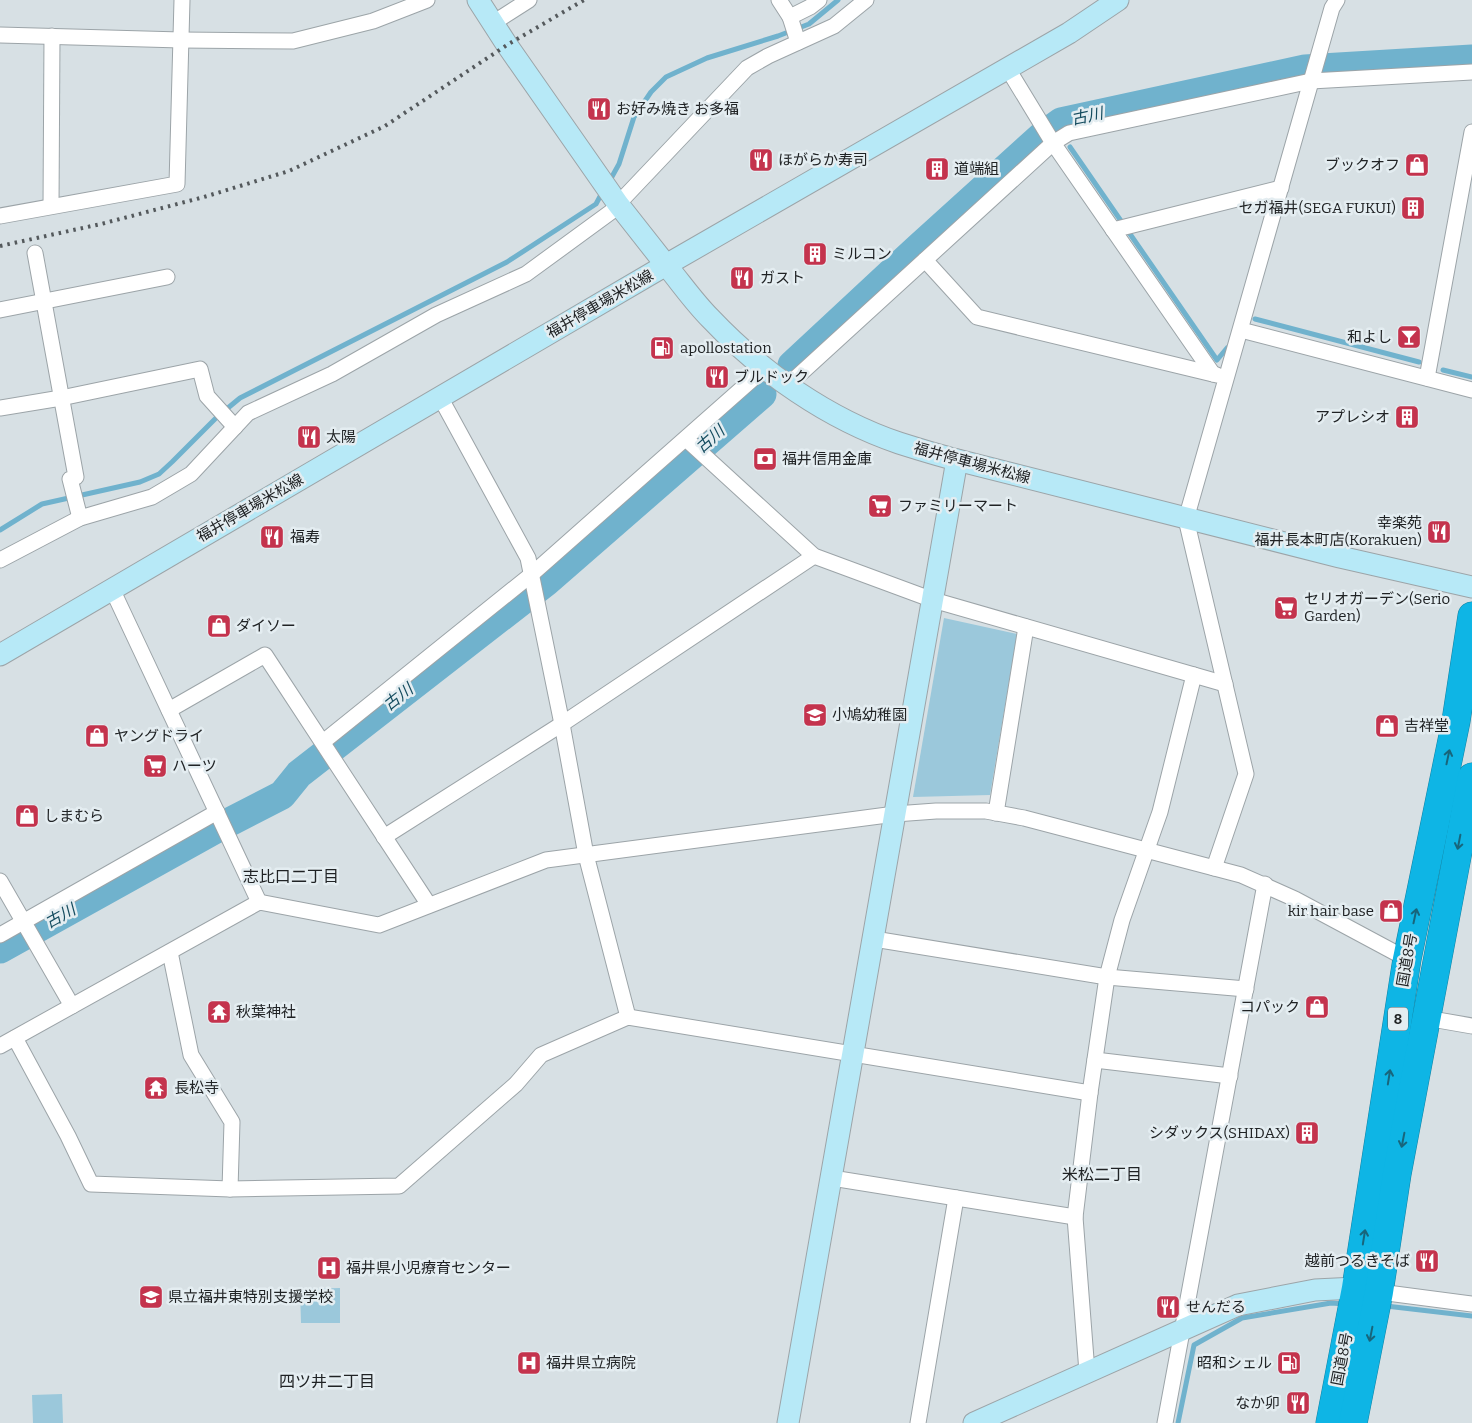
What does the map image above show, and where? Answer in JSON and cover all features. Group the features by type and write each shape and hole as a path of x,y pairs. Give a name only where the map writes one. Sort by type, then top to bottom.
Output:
{"highway":[{"name":"国道8号","path":"1354,1423 1407,959 1456,721 1472,616"},
{"name":"国道8号","path":"1330,1423 1368,1290 1397,1174 1472,777"}],"street":[{"path":"0,216 177,184 182,0"},
{"path":"0,35 293,41 373,21 428,0"},
{"path":"478,0 506,45 619,205 666,266 1008,69 1069,33 1118,0"},
{"path":"493,23 528,0"},
{"path":"779,0 790,17 798,42"},
{"path":"790,17 819,0"},
{"path":"0,560 80,518 152,497 190,474 248,413 332,374 436,315 526,274 619,205 747,68 768,56 834,26 866,0"},
{"path":"1214,868 1246,774 1186,519 1220,376 1241,330 1332,8 1337,0"},
{"path":"51,206 52,36"},
{"path":"1008,69 1054,143 1114,230 1220,376"},
{"path":"788,385 1054,143 1069,133 1311,81 1472,72"},
{"path":"1427,378 1472,132"},
{"path":"1114,230 1281,188"},
{"path":"34,253 76,477 70,479 80,518"},
{"path":"925,260 977,317 1220,376"},
{"name":"福井停車場米松線","path":"0,655 666,266 709,318 765,368 826,409 869,431 898,443 1186,519 1472,587"},
{"path":"0,310 168,277"},
{"path":"1241,330 1472,390"},
{"path":"323,742 532,574 765,368"},
{"path":"0,408 61,398 200,369 207,396 235,427"},
{"path":"440,397 528,558 562,724 586,855 628,1017"},
{"path":"686,439 814,556 933,600 1225,684"},
{"path":"788,1423 957,460"},
{"path":"384,837 562,724 814,556"},
{"path":"112,589 259,902"},
{"path":"996,813 1026,627"},
{"path":"169,710 265,655 429,905"},
{"path":"1087,1372 1075,1217 1090,1093 1107,977 1122,920 1160,812 1194,676"},
{"path":"0,1046 259,902 379,925 546,860 896,814 936,811 986,810 1024,818 1241,875 1296,899 1407,959"},
{"path":"0,935 217,812"},
{"path":"0,881 72,1006"},
{"path":"1165,1423 1265,884"},
{"path":"874,940 1107,977 1246,989"},
{"path":"170,952 191,1055 232,1122 230,1189"},
{"path":"15,1038 68,1136 91,1184 230,1189 399,1186 516,1084 541,1055 628,1017 1090,1093"},
{"path":"1426,1018 1472,1026"},
{"path":"1095,1060 1230,1076"},
{"path":"832,1178 1075,1217"},
{"path":"918,1423 956,1198"},
{"path":"974,1423 1238,1305 1315,1290 1368,1290 1472,1304"}],"shaded area":[{"path":"944,618 1017,634 990,795 913,797"},
{"path":"340,1288 340,1323 301,1323 300,1289"},
{"path":"62,1394 63,1423 33,1423 32,1395"}],"waterway":[{"path":"609,182 619,164 634,117 651,92 666,77 707,58 778,36 809,24 838,0"},
{"name":"古川","path":"792,365 919,247 1043,135 1061,122 1305,69 1472,59"},
{"path":"1070,147 1217,360 1227,348"},
{"path":"0,530 42,504 140,482 159,474 217,417 240,398 507,262 596,204 603,191"},
{"path":"1255,319 1419,362"},
{"path":"1443,370 1472,377"},
{"name":"古川","path":"0,949 214,830 282,795 299,774 546,582 762,394"},
{"path":"1178,1423 1194,1345 1242,1318 1331,1303 1345,1304"},
{"path":"1386,1306 1472,1316"}],"railway":[{"path":"0,246 101,224 204,197 289,171 385,126 507,45 584,0"}],"place":[{"name":"お好み焼き お多福","path":"599,109"},
{"name":"ほがらか寿司","path":"761,160"},
{"name":"ブックオフ","path":"1417,165"},
{"name":"道端組","path":"937,169"},
{"name":"セガ福井(SEGA FUKUI)","path":"1413,208"},
{"name":"ミルコン","path":"815,254"},
{"name":"ガスト","path":"742,278"},
{"name":"和よし","path":"1409,337"},
{"name":"apollostation","path":"662,348"},
{"name":"ブルドック","path":"717,377"},
{"name":"アプレシオ","path":"1407,417"},
{"name":"太陽","path":"309,437"},
{"name":"福井信用金庫","path":"765,459"},
{"name":"ファミリーマート","path":"880,506"},
{"name":"幸楽苑 福井長本町店(Korakuen)","path":"1439,532"},
{"name":"福寿","path":"272,537"},
{"name":"セリオガーデン(Serio Garden)","path":"1286,608"},
{"name":"ダイソー","path":"219,626"},
{"name":"小鳩幼稚園","path":"815,715"},
{"name":"吉祥堂","path":"1387,726"},
{"name":"ヤングドライ","path":"97,736"},
{"name":"ハーツ","path":"155,766"},
{"name":"しまむら","path":"27,816"},
{"name":"kir hair base","path":"1391,911"},
{"name":"コパック","path":"1317,1007"},
{"name":"秋葉神社","path":"219,1012"},
{"name":"長松寺","path":"156,1088"},
{"name":"シダックス(SHIDAX)","path":"1307,1133"},
{"name":"越前つるきそば","path":"1427,1261"},
{"name":"福井県小児療育センター","path":"329,1268"},
{"name":"県立福井東特別支援学校","path":"151,1297"},
{"name":"せんだる","path":"1168,1307"},
{"name":"福井県立病院","path":"529,1363"},
{"name":"昭和シェル","path":"1289,1363"},
{"name":"なか卯","path":"1298,1403"}],"district":[{"name":"志比口二丁目","path":"291,876"},
{"name":"米松二丁目","path":"1102,1174"},
{"name":"四ツ井二丁目","path":"327,1381"}]}
